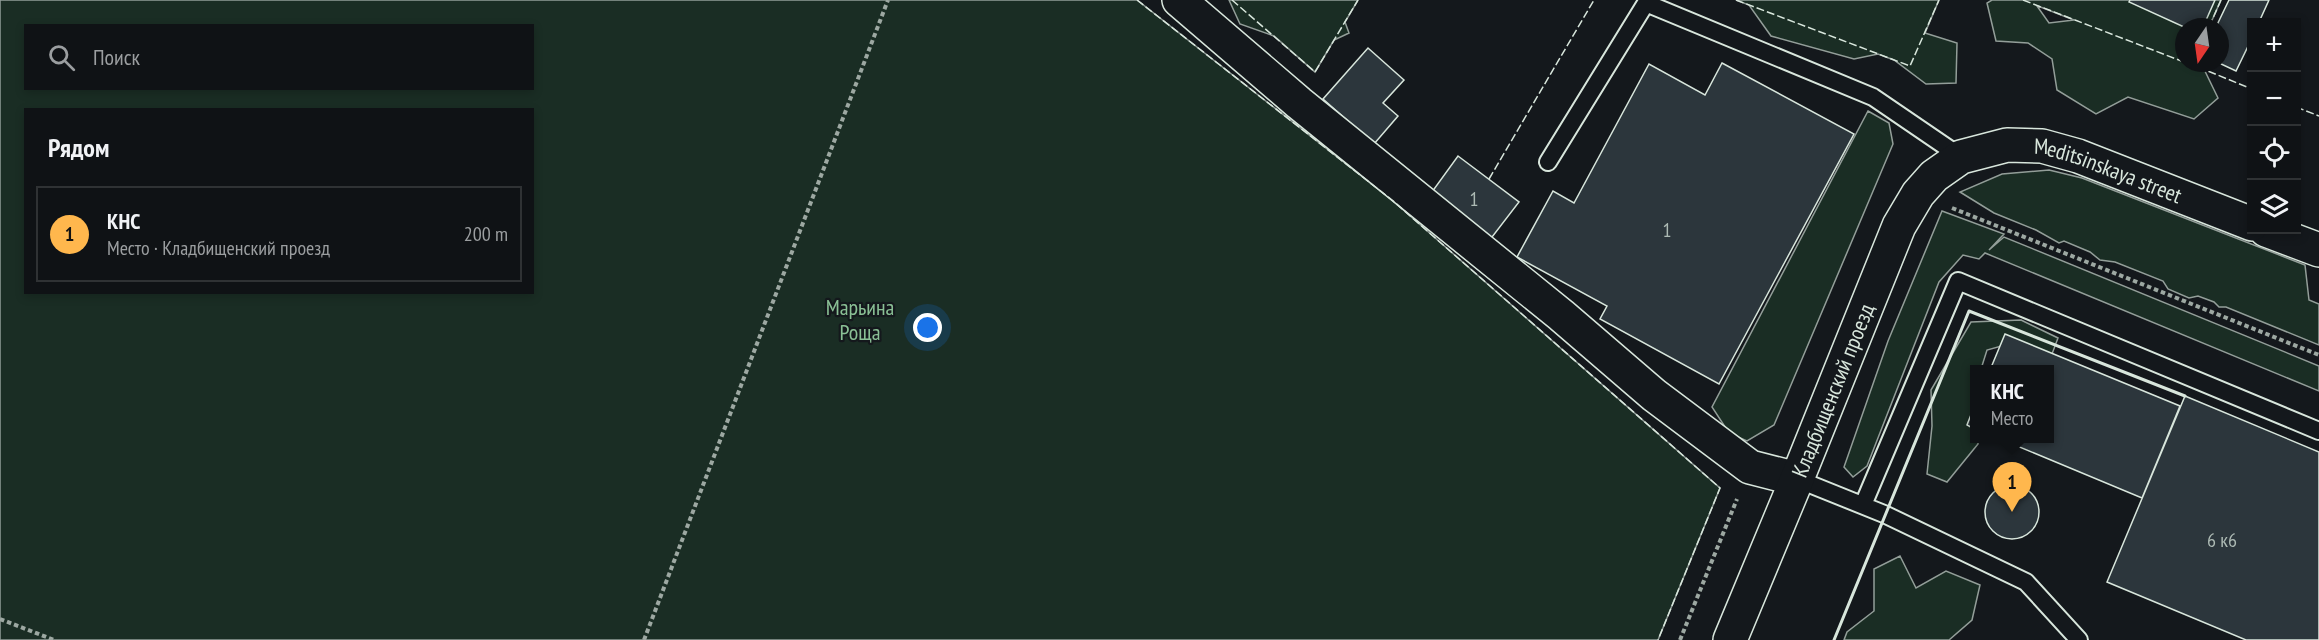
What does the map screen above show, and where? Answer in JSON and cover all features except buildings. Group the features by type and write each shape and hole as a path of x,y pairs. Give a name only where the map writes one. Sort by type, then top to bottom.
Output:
{"street":[{"path":"1179,0 1299,103 1561,315 1654,395 1750,467 1797,479"},
{"name":"Meditsinskaya street","path":"1961,157 2007,145 2042,146 2078,156 2247,222"},
{"name":"Кладбищенский проезд","path":"1730,640 1899,226 1918,194 1934,176 1961,157"},
{"path":"2277,234 2319,250"}],"lane":[{"path":"1548,162 1646,3 1873,96 1961,157"},
{"path":"1863,505 1958,281 2319,431"},
{"path":"1797,479 1863,505 2026,582 2079,640"}],"path":[{"path":"644,640 888,0"},
{"path":"1918,194 2319,355"},
{"path":"1680,640 1750,467"},
{"path":"0,619 54,640"}],"green space":[{"name":"Марьина Роща","path":"0,0 1137,0 1392,200 1720,488 1658,640 0,640"},
{"path":"1229,0 1358,0 1345,22 1349,33 1334,40 1315,72 1274,36 1240,24"},
{"path":"1736,0 1939,0 1925,33 1957,43 1956,83 1926,84 1894,60 1878,54 1854,59 1771,36 1749,5"},
{"path":"1992,0 2221,0 2213,18 2175,18 2175,72 2205,72 2218,98 2194,119 2128,97 2096,114 2057,90 2052,59 2028,43 1996,41 1987,3","holes":["2037,6 2074,20 2049,23"]},
{"path":"1868,111 1889,123 1893,144 1774,425 1747,441 1729,433 1712,407"},
{"path":"2049,170 2082,178 2305,265 2309,300 2319,304 2319,345 2226,307 2219,307 2214,302 2198,296 2189,298 2168,289 2163,281 2115,262 2100,260 2090,252 2064,241 2059,243 2036,230 1994,213 1960,192 2002,174"},
{"path":"1942,211 2004,234 1989,250 2004,237 2319,366 2319,391 1985,253 1979,259 1963,255 1939,282 1867,466 1853,477 1844,467 1888,341"},
{"path":"2021,320 2058,338 2049,362 2012,343 1987,350 1982,365 1970,365 1970,443 1978,444 1947,482 1927,474 1932,426 1931,390 1971,322"},
{"path":"1900,556 1916,588 1946,571 1980,585 1972,620 1949,640 1844,640 1847,632 1874,611 1874,569"}],"fence":[{"path":"1137,0 1392,200 1720,488 1658,640"},
{"path":"1232,0 1315,72 1358,0"},
{"path":"1489,179 1594,0"},
{"path":"1736,0 1910,66 1939,0"},
{"path":"2023,0 2175,59"},
{"path":"2213,18 2221,0"},
{"path":"2210,72 2247,87"},
{"path":"2301,109 2319,116"}],"wall":[{"path":"1834,640 1969,311 2185,396"}],"place":[{"name":"КНС","path":"2012,512"}]}
